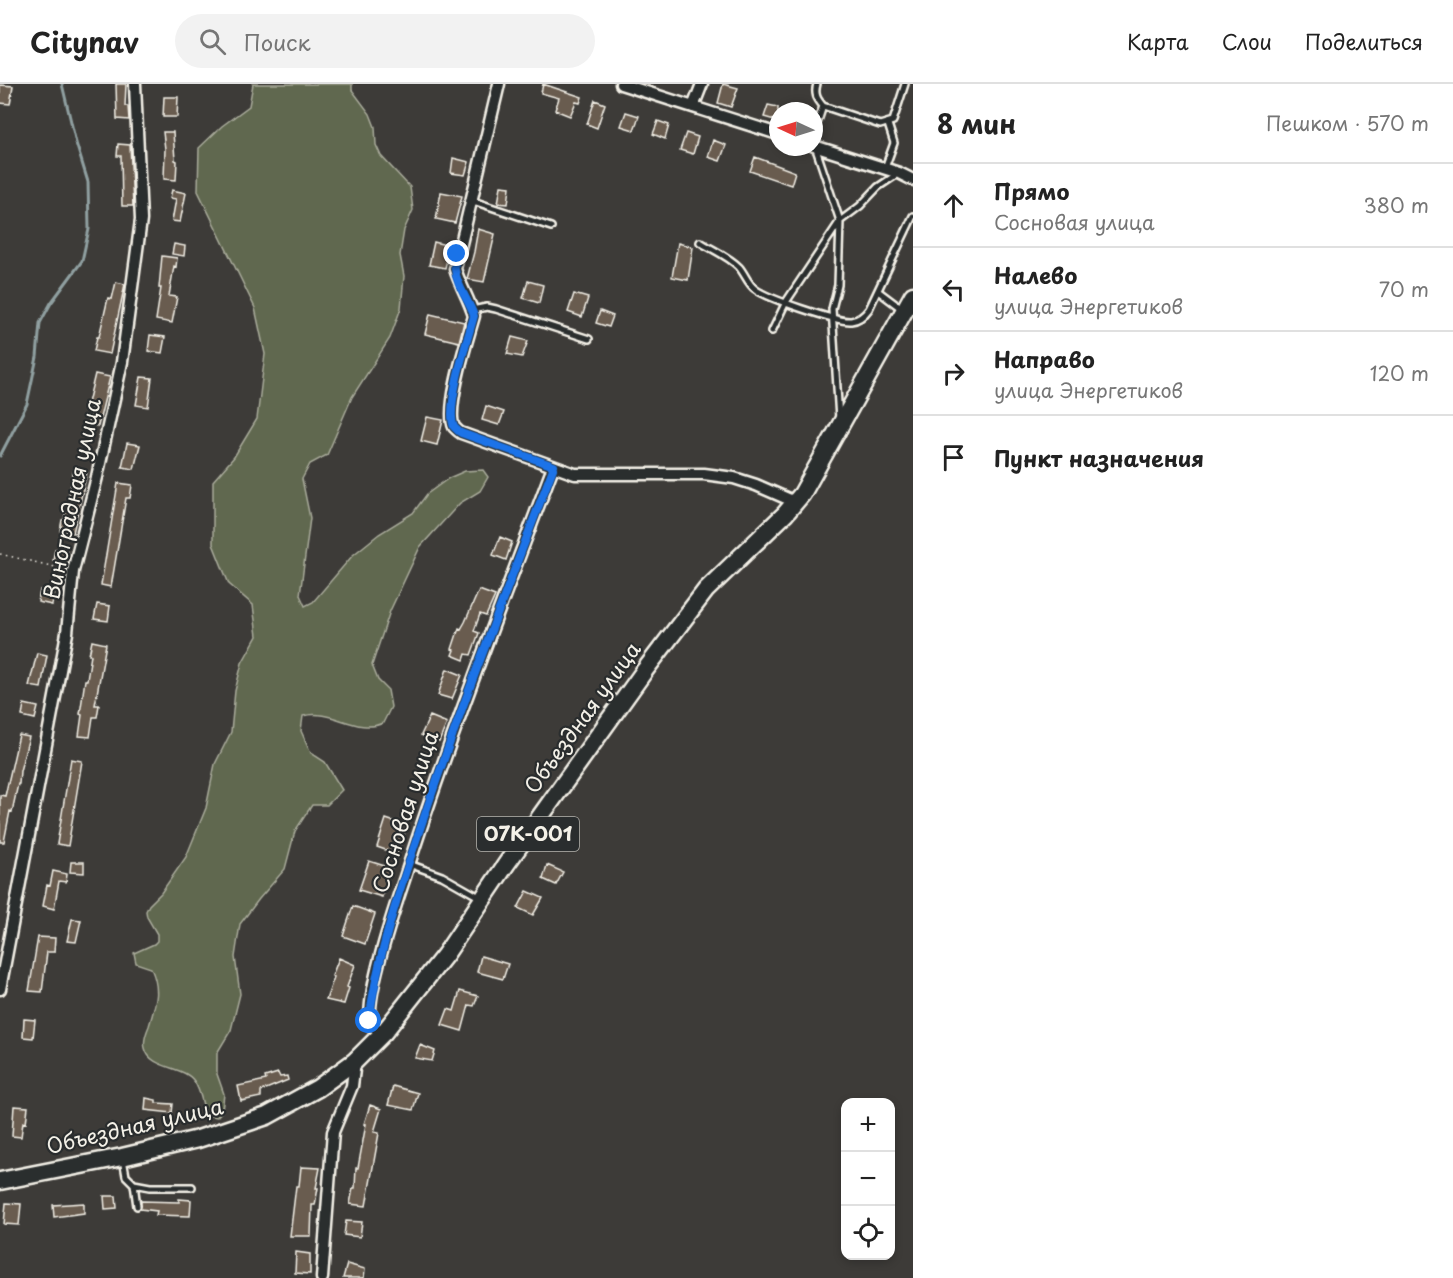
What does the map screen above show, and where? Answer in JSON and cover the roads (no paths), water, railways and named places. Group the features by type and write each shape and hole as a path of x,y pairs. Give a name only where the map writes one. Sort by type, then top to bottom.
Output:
{"main road":[{"name":"Объездная улица","path":"0,1181 122,1157 198,1139 267,1116 318,1088 355,1061 384,1032 445,956 645,670 706,590 802,494 908,302"}],"street":[{"name":"Виноградная улица","path":"0,989 67,633 73,571 97,477 122,362 134,282 141,220 135,84"},
{"path":"498,84 454,268 474,316 454,393 452,414 454,427 461,433 575,474 704,474 756,485 795,502"},
{"path":"621,84 769,131"},
{"path":"693,107 702,84"},
{"path":"823,149 885,168 913,180"},
{"name":"Сосновая улица","path":"384,1032 372,1026 369,1021 374,986 387,932 452,735 554,466"},
{"path":"322,1278 333,1132 352,1086 355,1061"}],"lane":[{"path":"817,84 815,91 820,102"},
{"path":"823,106 880,125 888,124 893,121 904,84"},
{"path":"885,168 894,143 888,124"},
{"path":"818,156 840,221 838,285 832,309 839,426"},
{"path":"772,331 786,302 840,221 860,206 878,187 899,173"},
{"path":"470,200 551,227"},
{"path":"700,242 728,258 740,268 753,288 765,296 833,319 852,321 862,318 869,309 913,216"},
{"path":"878,291 908,302"},
{"path":"472,310 487,307 496,309 589,339"},
{"path":"409,864 442,876 483,899"},
{"path":"122,1157 126,1176 134,1184 150,1187 192,1187"},
{"path":"134,1184 137,1206"}],"waterway":[{"path":"0,456 27,404 37,357 40,323 51,303 82,261 89,229 88,182 62,84"}]}
